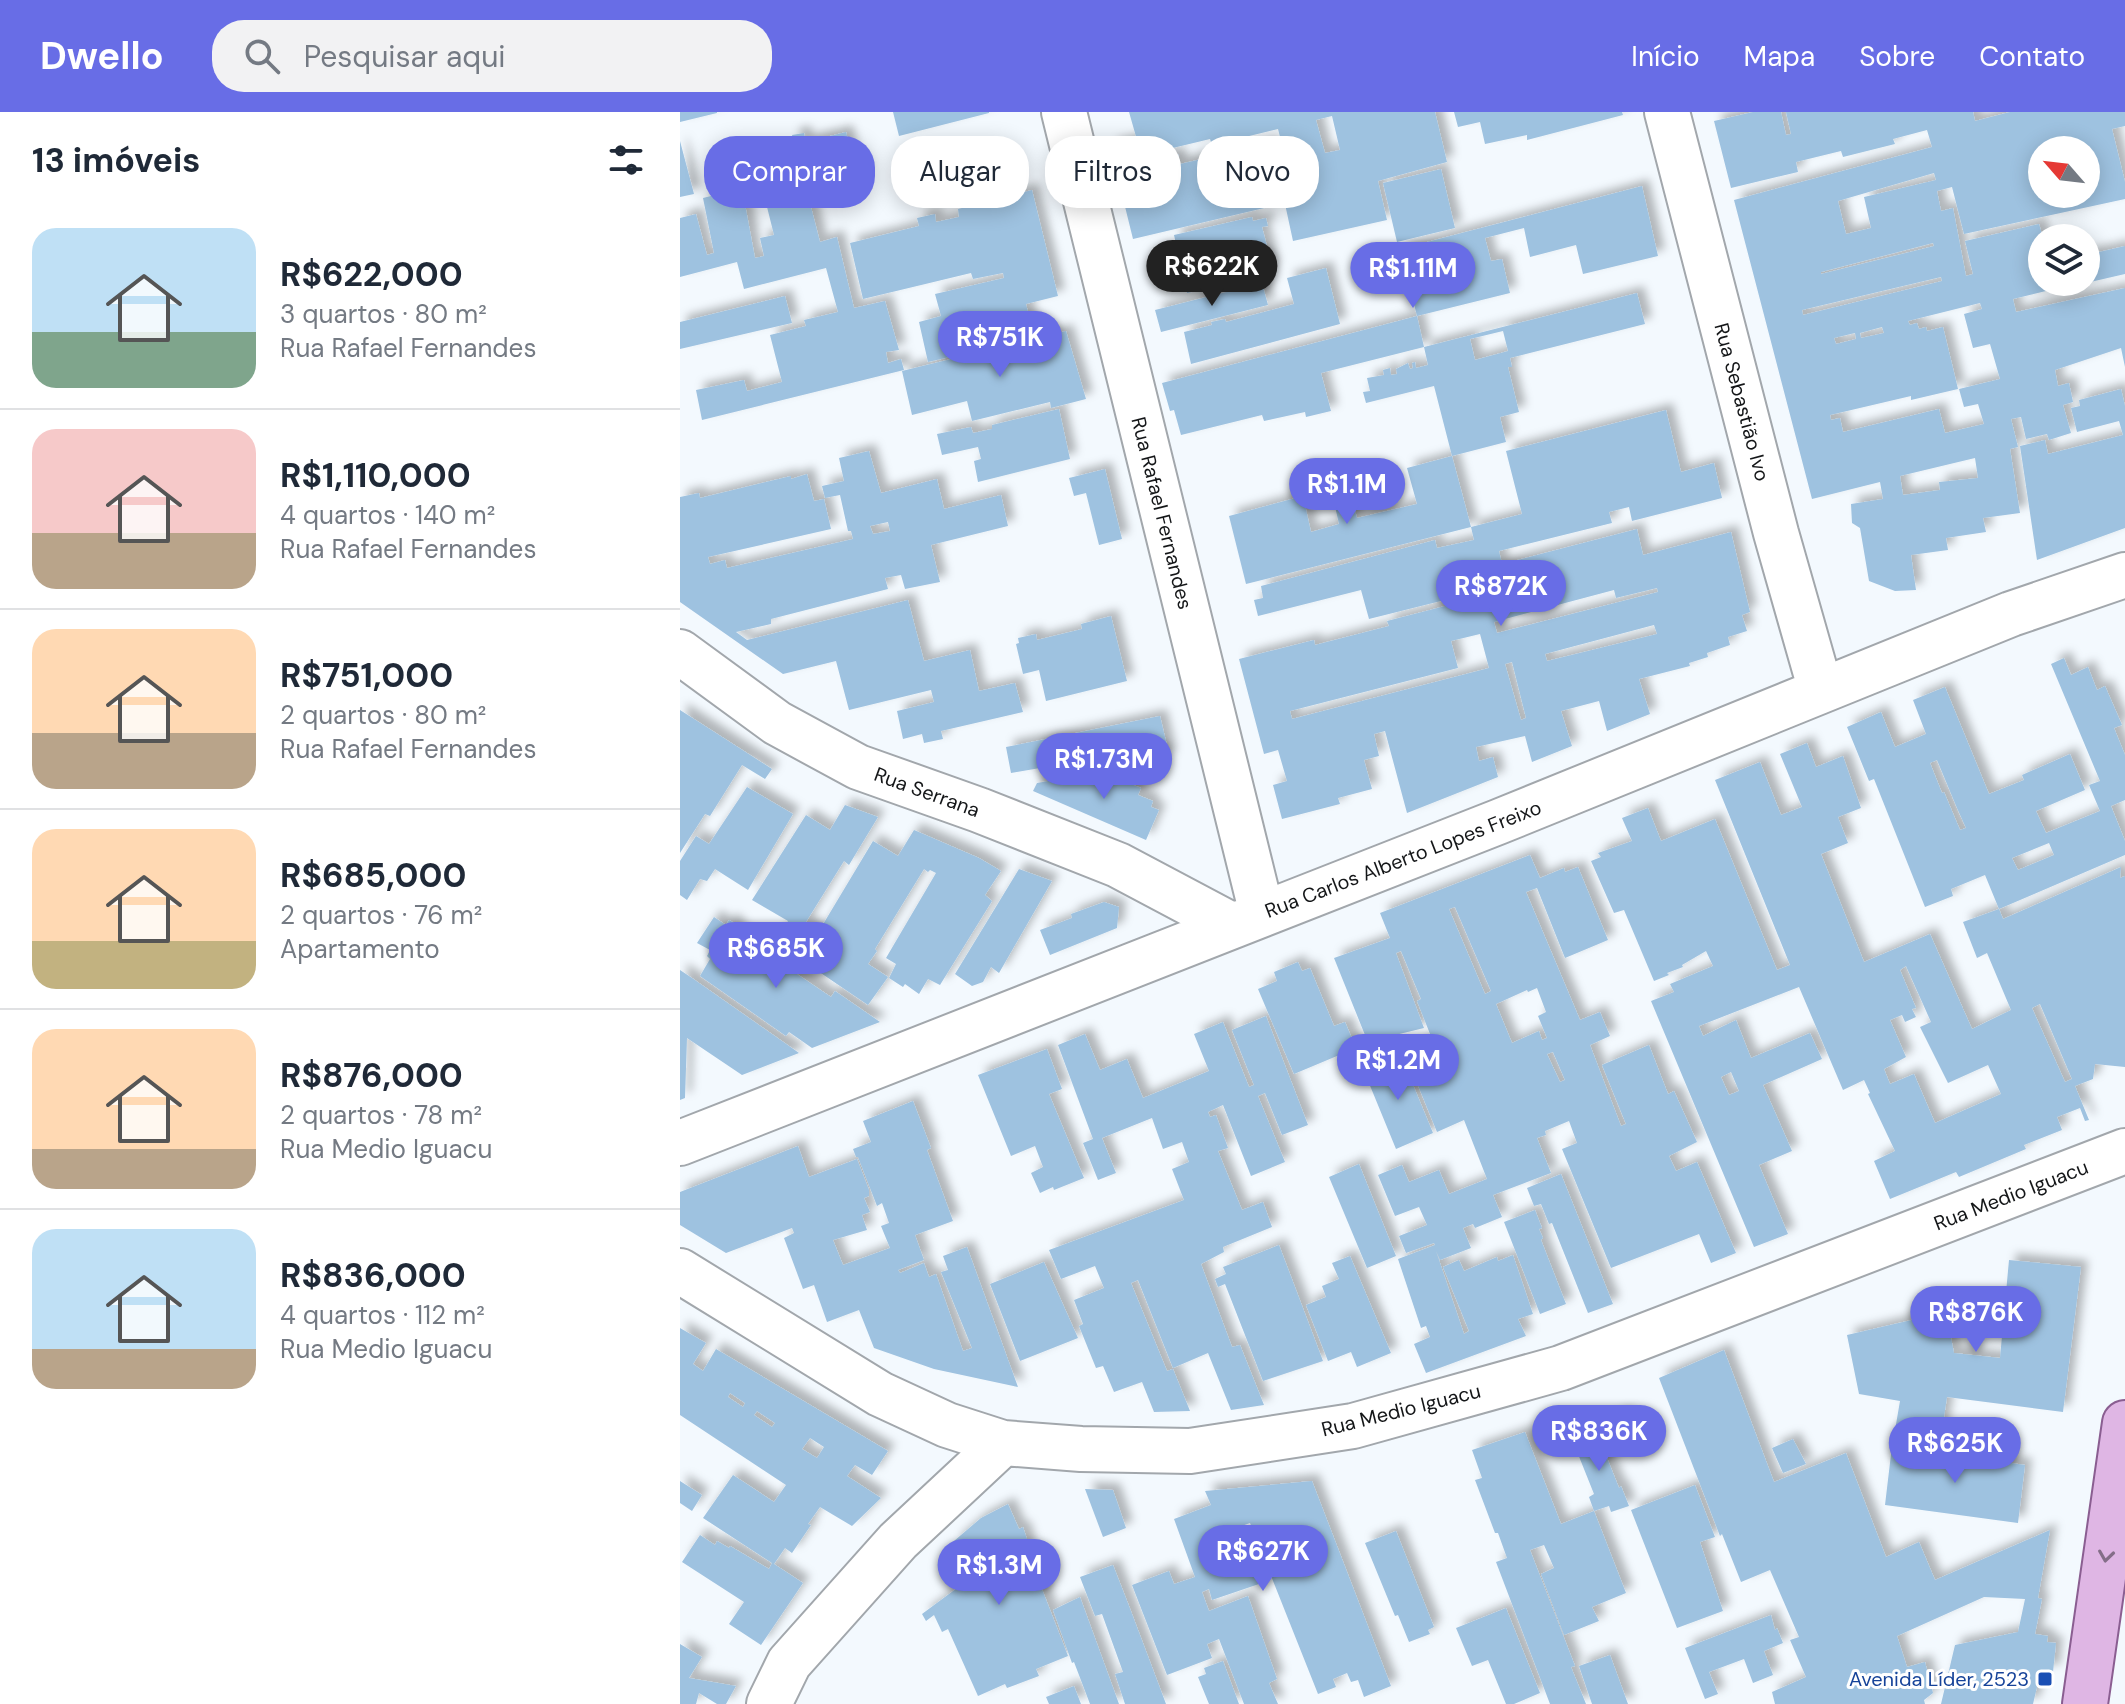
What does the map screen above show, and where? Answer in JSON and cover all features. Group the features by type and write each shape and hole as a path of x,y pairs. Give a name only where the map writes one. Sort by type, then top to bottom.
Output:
{"main road":[{"path":"2085,1704 2125,1423"}],"street":[{"name":"Rua Rafael Fernandes","path":"1064,112 1247,920"},
{"name":"Rua Sebastião Ivo","path":"1667,112 1772,518 1821,691"},
{"name":"Rua Carlos Alberto Lopes Freixo","path":"680,1143 1498,822 2011,614 2125,575"},
{"name":"Rua Serrana","path":"680,652 777,723 858,767 979,810 1247,920"},
{"name":"Rua Medio Iguacu","path":"680,1271 880,1394 947,1425 1003,1443 1081,1449 1190,1451 1353,1426 1561,1368 2125,1151"},
{"path":"769,1704 789,1663 898,1541 1003,1443"}],"building":[{"path":"680,112 717,112 717,113 680,122"},
{"path":"893,112 989,112 989,113 899,136"},
{"path":"1129,112 1435,112 1447,162 1378,181 1387,220 1293,241 1286,208 1319,208 1319,136 1280,136 1278,129 1249,136 1197,136 1197,142 1181,146 1181,136 1136,136","holes":["1332,116 1340,150 1325,153 1316,120"]},
{"path":"1454,112 1622,112 1623,115 1527,140 1527,135 1485,144 1480,122 1458,127"},
{"path":"1753,112 1781,112 1786,135 1791,134 1786,112 1973,112 1975,121 2010,112 2125,112 2125,126 2112,129 2125,182 2125,199 2100,204 2100,136 2028,136 2028,208 2084,208 1964,234 1952,187 1937,191 1941,211 1953,208 1966,276 1973,274 1965,241 2028,227 2028,295 2013,299 2016,312 2100,296 2125,288 2125,367 2121,348 2055,370 2058,386 2069,383 2073,402 2063,405 2071,433 2049,440 2047,434 2026,439 2021,417 2011,419 2018,447 2010,449 2020,513 1983,518 1986,532 1946,538 1948,550 1911,555 1916,590 1895,591 1869,581 1860,528 1852,523 1851,504 1883,499 1880,482 1812,499 1734,200 1932,147 1927,130 1893,139 1895,144 1843,157 1841,151 1796,162 1798,172 1731,188 1714,121","holes":["1934,173 1936,180 1864,197 1871,228 1846,234 1838,201","1933,243 1934,246 1821,274","1941,277 1942,281 1803,315 1802,310","1980,303 1982,309 1964,314 1973,348 1990,344 2000,379 1959,389 1964,407 1978,404 1984,424 1945,433 1939,409 1843,432 1840,418 1831,420 1830,415 1911,396 1911,400 1958,389 1943,327 1927,331 1926,327 1919,329 1917,323 1910,325 1908,321","1882,327 1884,333 1861,338 1860,333","1855,333 1856,339 1836,344 1834,338","1975,458 1978,478 1939,482 1940,490 1903,495 1900,476"]},
{"path":"680,141 694,194 680,197"},
{"path":"1197,160 1197,208 1264,208 1133,239 1125,208 1181,208 1181,164"},
{"path":"1441,169 1455,228 1397,242 1383,183"},
{"path":"1642,186 1658,256 1583,274 1576,245 1530,257 1524,228 1485,238 1491,261 1502,259 1510,293 1417,316 1400,249"},
{"path":"1032,190 1058,296 1026,304 1033,331 953,351 954,356 928,362 919,322 941,316 935,294 1004,278 1003,273 973,279 971,273 863,299 850,243 919,226 917,218 935,214 936,222 959,217 958,209 962,208 1029,208 1029,191"},
{"path":"705,208 746,208 755,258 764,256 760,238 774,235 767,208 811,208 820,242 837,237 854,308 885,301 899,350 886,352 888,363 901,359 904,370 702,420 696,390 744,380 747,391 782,382 770,335 806,326 804,320 838,312 826,268 744,289 737,262 680,277 680,218 696,214 707,255 714,253"},
{"path":"1252,217 1253,221 1266,218 1268,226 1262,227 1273,269 1266,270 1267,275 1187,293 1174,235"},
{"path":"2125,246 2125,274 2100,280 2100,252"},
{"path":"1326,268 1340,324 1191,364 1184,332 1212,325 1211,322 1225,319 1226,322 1294,304 1287,278"},
{"path":"1262,283 1268,305 1161,332 1155,310"},
{"path":"1637,293 1645,324 1510,358 1512,367 1508,367 1519,412 1500,417 1506,442 1452,456 1434,386 1366,403 1363,392 1370,391 1367,378 1384,375 1383,370 1390,368 1391,375 1397,374 1396,369 1408,363 1410,369 1415,362 1416,368 1428,365 1424,347","holes":["1503,331 1508,351 1475,360 1470,339"]},
{"path":"785,296 792,323 680,349 680,322"},
{"path":"1417,316 1424,347 1321,373 1331,411 1306,417 1305,412 1264,421 1262,415 1181,435 1174,410 1170,411 1162,383"},
{"path":"1066,331 1086,399 1051,408 1050,402 972,421 967,401 912,415 902,371"},
{"path":"2121,389 2125,406 2125,528 2037,560 2020,446 2045,440 2048,454 2123,435 2119,421 2077,432 2071,408 2080,406 2079,400"},
{"path":"1059,409 1070,459 978,482 974,461 981,459 978,447 942,455 937,434 971,427 973,433 992,429 992,425"},
{"path":"1666,410 1681,472 1714,463 1722,498 1632,521 1629,507 1609,512 1612,523 1499,551 1502,564 1637,529 1643,555 1731,532 1750,612 1742,615 1747,631 1728,637 1730,645 1707,653 1708,657 1689,663 1690,666 1639,679 1650,714 1607,731 1599,701 1561,711 1572,746 1532,762 1525,736 1476,747 1479,761 1493,757 1498,777 1407,813 1385,731 1374,734 1379,756 1364,760 1372,789 1338,798 1340,804 1282,819 1273,785 1287,781 1278,750 1264,754 1239,659 1314,640 1315,645 1389,626 1387,621 1476,598 1475,590 1369,619 1361,590 1258,616 1254,600 1263,598 1261,586 1435,540 1437,548 1474,540 1471,527 1522,514 1506,451","holes":["1657,588 1658,592 1497,633 1494,622 1614,590 1616,598","1654,625 1657,634 1547,661 1545,654","1480,634 1489,668 1292,719 1290,711 1458,668 1451,641","1512,662 1526,718 1521,720 1505,664"]},
{"path":"869,451 881,493 937,479 944,509 1001,495 1008,526 931,545 940,582 905,589 901,575 885,578 888,589 771,619 771,624 736,632 747,640 908,600 924,661 970,650 979,691 1015,683 1023,712 941,731 943,739 924,743 922,734 903,739 897,711 934,702 931,690 849,710 836,661 783,674 680,602 680,497 699,493 700,498 807,474 814,501 824,499 831,529 708,557 710,564 725,560 727,568 853,539 851,531 848,531 840,495 825,498 822,486 844,481 839,458","holes":["888,522 890,531 873,534 870,526"]},
{"path":"1452,456 1471,527 1246,584 1229,516 1303,496 1311,532 1339,524 1331,489 1348,484 1357,518 1417,504 1407,468"},
{"path":"1105,469 1122,539 1099,545 1086,493 1074,496 1069,478"},
{"path":"1111,616 1127,681 1046,701 1039,670 1023,674 1016,644 1019,643 1018,638 1036,634 1037,640 1082,629 1081,624"},
{"path":"2064,658 2071,675 2088,667 2097,690 2105,686 2122,725 2114,728 2125,755 2125,800 2111,806 2125,841 2125,855 1999,909 1985,875 1951,889 1953,896 1925,907 1874,779 1869,781 1847,727 1881,712 1895,747 1926,734 1913,700 1945,687 1989,794 2024,780 2022,775 2070,754 2085,790 2036,811 2046,833 2100,811 2089,785 2100,781 2051,664","holes":["1937,760 1957,808 1966,828 1960,830 1942,793 1930,763","2049,843 2054,855 2018,870 2012,858"]},
{"path":"680,710 772,769 765,779 742,765 710,816 705,814 680,853"},
{"path":"1160,716 1170,758 1120,768 1119,760 1046,773 1046,767 1011,773 1006,747"},
{"path":"1807,743 1816,767 1843,756 1861,808 1838,817 1848,843 1821,854 1864,962 1930,934 1972,1029 2011,1010 1987,953 1977,958 1963,922 1999,909 2003,919 2121,867 2120,878 2125,876 2125,1067 2095,1064 2093,1079 2075,1086 2089,1120 2085,1121 2080,1108 2057,1117 2062,1130 2024,1145 2026,1149 1959,1177 1956,1172 1890,1199 1874,1161 1895,1151 1864,1080 1843,1090 1799,987 1699,1026 1703,1036 1736,1020 1751,1058 1810,1033 1822,1059 1763,1085 1792,1151 1759,1165 1788,1234 1754,1247 1651,1001 1674,992 1670,984 1713,966 1706,951 1654,981 1624,910 1614,913 1591,861 1601,857 1598,853 1632,841 1622,818 1648,808 1661,841 1715,819 1777,970 1790,965 1715,780 1760,762 1781,815 1802,807 1780,754","holes":["1906,966 1931,1022 1920,1027 1948,1083 1988,1065 2001,1094 1935,1123 1914,1074 1890,1084 1884,1069 1906,1057 1890,1020 1902,1015 1905,1022 1916,1017 1912,1009 1916,1008 1900,970","2040,1004 2072,1079 2065,1082 2032,1008","1731,1072 1739,1091 1729,1095 1721,1077"]},
{"path":"1100,772 1141,788 1138,795 1153,801 1151,807 1159,810 1146,840 1033,791 1037,783"},
{"path":"747,787 793,814 748,890 715,869 707,881 700,879 687,900 680,895 680,861 696,836 709,844"},
{"path":"845,805 878,817 849,865 844,861 806,922 819,931 873,841 898,856 914,830 1001,871 985,895 992,901 940,985 928,979 919,994 905,984 903,987 889,978 896,964 886,958 936,873 930,870 924,869 868,964 888,977 868,1005 775,942 788,921 752,900 806,815 830,830"},
{"path":"1530,855 1540,878 1564,868 1565,872 1578,867 1608,940 1565,958 1537,888 1526,892 1580,1020 1600,1012 1610,1036 1590,1045 1621,1126 1626,1124 1602,1065 1649,1045 1668,1094 1674,1091 1697,1142 1669,1156 1676,1171 1697,1162 1736,1253 1711,1263 1699,1234 1611,1268 1562,1149 1577,1143 1569,1121 1545,1131 1546,1135 1537,1138 1551,1173 1493,1195 1502,1217 1475,1228 1473,1224 1463,1228 1471,1248 1440,1260 1436,1251 1464,1334 1469,1331 1443,1267 1459,1260 1464,1271 1497,1257 1498,1261 1513,1255 1533,1314 1518,1319 1526,1336 1426,1373 1414,1344 1430,1337 1426,1326 1421,1328 1398,1259 1435,1245 1406,1253 1399,1236 1427,1225 1419,1207 1395,1216 1378,1175 1402,1165 1409,1182 1439,1170 1449,1194 1487,1179 1464,1120 1437,1132 1404,1051 1432,1039 1417,1001 1421,999 1401,951 1396,953 1424,1028 1387,1037 1387,1044 1371,1050 1334,958 1390,938 1380,913","holes":["1455,907 1491,991 1485,994 1449,909","1537,988 1546,1012 1538,1016 1547,1038 1542,1040 1539,1031 1512,1043 1496,1004","1553,1052 1565,1080 1560,1082 1547,1054"]},
{"path":"1019,869 1052,881 999,973 991,967 983,982 972,986 955,974"},
{"path":"1104,902 1119,907 1117,928 1050,955 1040,930"},
{"path":"714,917 726,925 729,920 739,926 737,930 748,941 831,997 835,991 880,1022 812,1048 789,1032 786,1036 700,976 710,959 707,956 710,950 697,943"},
{"path":"1298,962 1302,971 1310,968 1334,1026 1345,1022 1356,1048 1294,1074 1258,989 1277,981 1274,972"},
{"path":"680,970 799,1053 742,1075 687,1038 685,1098 680,1100"},
{"path":"1266,1016 1308,1125 1282,1135 1265,1093 1258,1096 1285,1162 1251,1176 1223,1105 1208,1112 1210,1117 1216,1115 1228,1148 1218,1151 1242,1210 1263,1202 1272,1227 1223,1247 1224,1252 1201,1264 1232,1347 1240,1345 1264,1405 1231,1410 1208,1353 1173,1368 1138,1280 1131,1283 1167,1371 1173,1369 1190,1411 1154,1412 1142,1382 1114,1392 1103,1366 1096,1368 1079,1326 1083,1324 1074,1300 1104,1288 1095,1266 1061,1279 1049,1250 1184,1200 1172,1169 1189,1162 1182,1142 1163,1149 1152,1118 1102,1138 1116,1173 1098,1180 1083,1143 1093,1139 1058,1045 1085,1034 1100,1070 1127,1059 1143,1098 1209,1071 1194,1034 1223,1022 1249,1087 1254,1085 1232,1030"},
{"path":"1047,1049 1062,1089 1049,1094 1084,1178 1040,1193 1031,1173 1043,1167 1035,1146 1011,1156 978,1075"},
{"path":"1401,1056 1433,1133 1396,1149 1364,1071"},
{"path":"913,1101 953,1221 915,1235 924,1260 898,1270 900,1273 924,1263 929,1277 936,1274 963,1351 972,1348 941,1272 948,1270 943,1256 967,1247 1018,1387 934,1369 874,1348 859,1310 827,1322 814,1285 803,1289 784,1238 794,1233 792,1228 726,1253 680,1225 680,1192 798,1146 809,1177 857,1159 869,1190 869,1196 864,1198 870,1212 862,1215 867,1230 833,1240 843,1265 890,1248 881,1226 889,1223 882,1203 877,1206 853,1149 871,1142 863,1121"},
{"path":"1359,1164 1396,1256 1367,1268 1329,1177"},
{"path":"1561,1174 1613,1304 1588,1313 1552,1223 1549,1224 1541,1204 1534,1206 1527,1188"},
{"path":"1535,1210 1542,1228 1539,1229 1541,1240 1566,1304 1540,1314 1504,1222"},
{"path":"1279,1245 1323,1361 1263,1381 1225,1284 1218,1287 1215,1279 1226,1274 1223,1267"},
{"path":"1350,1256 1391,1353 1357,1367 1351,1352 1328,1361 1306,1305 1326,1297 1322,1286 1339,1279 1332,1263"},
{"path":"2009,1260 2081,1267 2063,1412 1947,1397 1941,1437 1895,1430 1900,1401 1859,1394 1847,1335 1946,1312 1954,1353 2000,1358"},
{"path":"1044,1262 1078,1338 1020,1361 990,1284"},
{"path":"680,1328 706,1343 693,1364 703,1371 716,1349 888,1451 872,1475 855,1465 847,1476 881,1498 852,1526 820,1507 792,1553 785,1548 774,1564 803,1583 761,1645 729,1624 744,1602 682,1562 700,1535 715,1545 717,1541 730,1546 769,1569 772,1563 703,1518 733,1475 774,1502 786,1485 680,1415","holes":["730,1393 745,1403 743,1407 728,1397","757,1411 775,1423 772,1427 754,1415","810,1438 824,1447 817,1458 802,1449"]},
{"path":"1724,1350 1774,1482 1846,1453 1886,1557 1919,1542 1935,1580 2050,1530 2035,1634 2048,1636 2047,1642 2056,1643 2053,1672 2041,1670 2033,1704 1941,1704 1955,1645 2018,1632 2025,1599 1984,1597 1897,1636 1907,1667 1925,1662 1933,1693 1924,1700 1925,1704 1775,1704 1772,1692 1806,1677 1790,1640 1799,1637 1770,1570 1741,1582 1659,1378"},
{"path":"1625,1413 1637,1444 1611,1455 1599,1424"},
{"path":"1596,1430 1629,1506 1611,1512 1609,1506 1594,1511 1589,1497 1594,1494 1572,1439"},
{"path":"1525,1432 1561,1524 1594,1511 1626,1593 1592,1607 1599,1621 1564,1635 1541,1574 1554,1568 1544,1545 1530,1550 1575,1666 1571,1667 1586,1704 1550,1704 1496,1562 1507,1558 1475,1480 1482,1478 1472,1450"},
{"path":"1793,1439 1806,1464 1783,1473 1772,1448"},
{"path":"1892,1446 2025,1465 2018,1523 1885,1505"},
{"path":"680,1481 702,1495 692,1511 680,1503"},
{"path":"1312,1481 1391,1686 1364,1697 1358,1680 1351,1682 1347,1673 1333,1679 1336,1687 1318,1694 1250,1523 1222,1533 1231,1558 1246,1552 1259,1584 1212,1600 1209,1589 1202,1592 1209,1611 1248,1596 1277,1679 1269,1683 1278,1704 1244,1704 1219,1639 1207,1644 1212,1658 1167,1675 1132,1585 1169,1571 1174,1584 1195,1577 1174,1519 1211,1505 1205,1491"},
{"path":"1695,1485 1715,1537 1700,1542 1723,1611 1677,1628 1631,1510"},
{"path":"1085,1489 1113,1490 1126,1528 1103,1537"},
{"path":"1008,1504 1019,1529 1023,1527 1030,1548 1026,1548 1068,1656 1036,1669 1039,1676 1007,1688 1005,1684 978,1696 948,1629 942,1632 934,1615 926,1621 922,1614 968,1580 954,1541 981,1518"},
{"path":"1396,1531 1434,1627 1428,1630 1430,1634 1409,1642 1365,1543"},
{"path":"1113,1565 1166,1704 1125,1704 1115,1674 1123,1672 1102,1614 1095,1616 1080,1577"},
{"path":"1080,1597 1119,1704 1090,1704 1072,1663 1053,1610"},
{"path":"1506,1608 1540,1693 1514,1704 1506,1704 1488,1660 1472,1666 1456,1628"},
{"path":"1771,1615 1783,1643 1764,1651 1773,1675 1753,1683 1744,1659 1709,1672 1718,1694 1705,1699 1685,1648"},
{"path":"680,1644 702,1657 689,1678 736,1686 726,1704 717,1704 699,1693 696,1704 680,1704"},
{"path":"1610,1655 1628,1704 1592,1704 1579,1666"},
{"path":"1223,1661 1239,1704 1209,1704 1198,1677 1206,1674 1204,1668"},
{"path":"1074,1686 1081,1704 1049,1704 1046,1697"}],"place":[{"name":"Avenida Líder, 2523","path":"2045,1679"}]}
